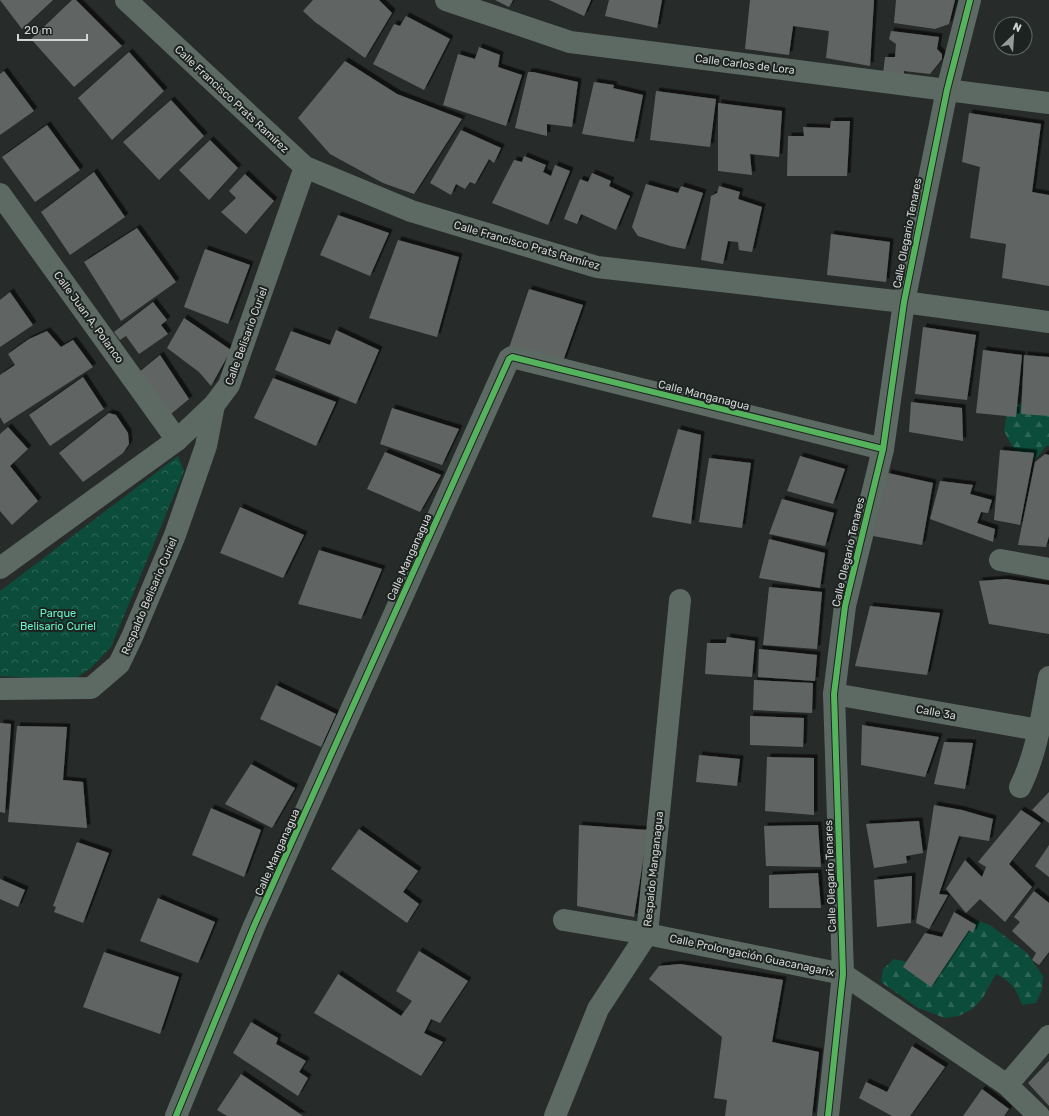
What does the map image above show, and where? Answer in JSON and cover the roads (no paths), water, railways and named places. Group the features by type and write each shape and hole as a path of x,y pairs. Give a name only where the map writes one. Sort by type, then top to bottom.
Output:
{"street":[{"name":"Calle Francisco Prats Ramírez","path":"126,0 305,167 411,211 597,267 904,302 1049,322"},
{"name":"Calle Carlos de Lora","path":"446,0 570,42 1049,103"},
{"name":"Calle Olegario Tenares","path":"828,1116 843,974 834,694 845,606 883,449 904,302 946,90 970,0"},
{"name":"Calle Belisario Curiel","path":"0,568 177,440 214,405 230,385 305,167"},
{"name":"Calle Juan A. Polanco","path":"0,194 177,440"},
{"name":"Calle Manganagua","path":"176,1116 258,919 509,359 512,357 883,449"},
{"name":"Respaldo Belisario Curiel","path":"0,689 91,688 119,664 132,637 175,534 206,446 214,405"},
{"path":"1000,560 1049,569"},
{"name":"Respaldo Manganagua","path":"555,1116 598,1009 647,934 680,600"},
{"path":"1020,787 1030,762 1039,730 1049,677"},
{"name":"Calle 3a","path":"834,694 1039,730"},
{"name":"Calle Prolongación Guacanagarix","path":"564,920 647,934 843,974 1007,1085 1039,1116"},
{"path":"1007,1085 1049,1036"}],"park label":[{"name":"Parque Belisario Curiel","path":"58,619"}]}
